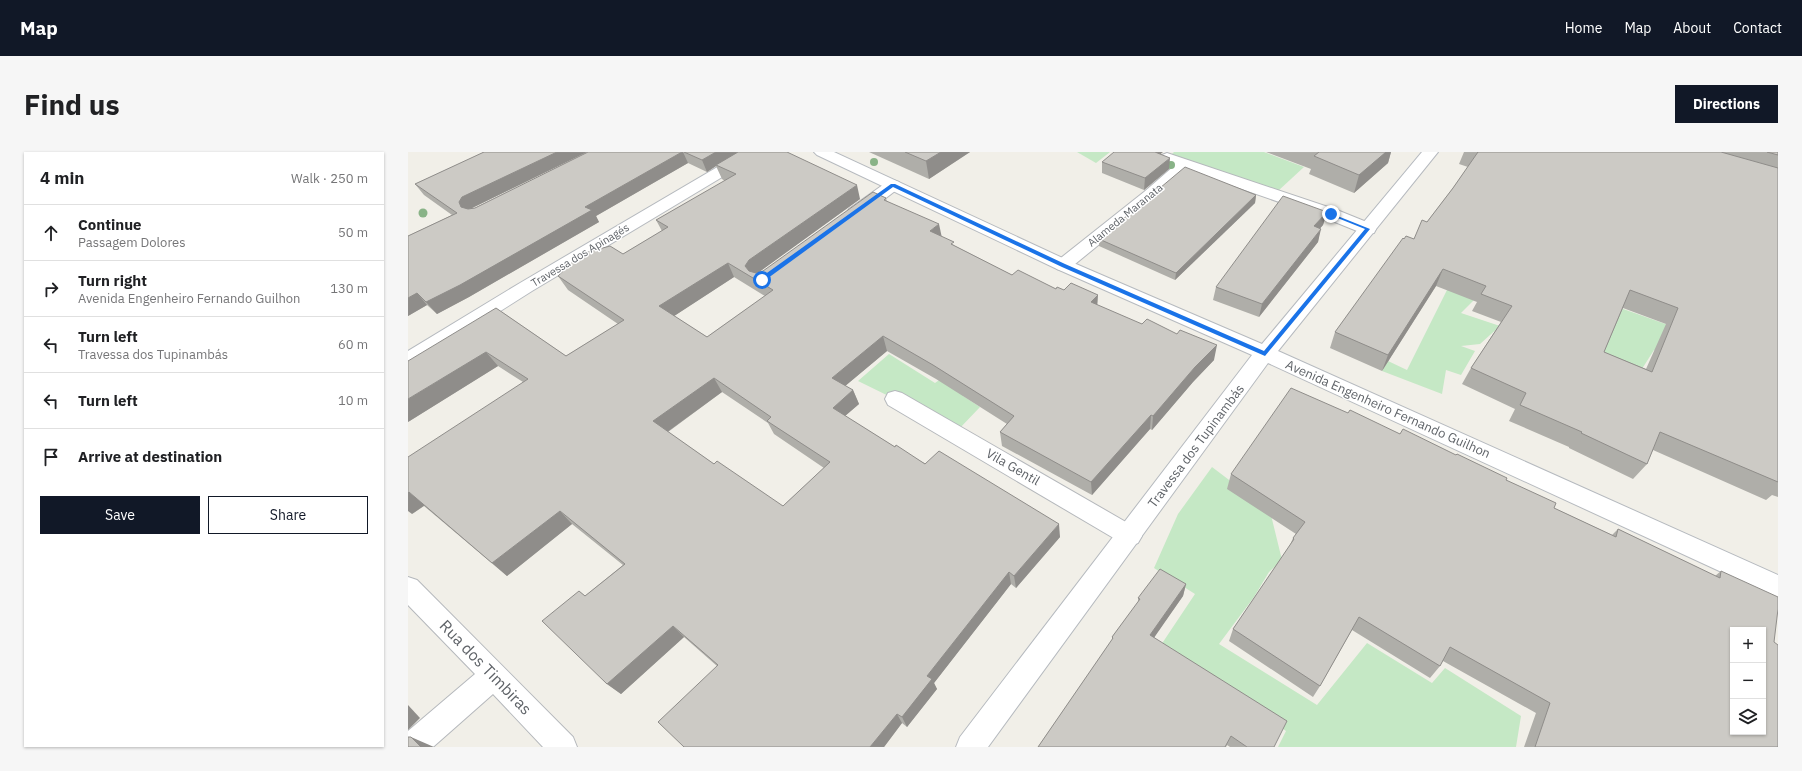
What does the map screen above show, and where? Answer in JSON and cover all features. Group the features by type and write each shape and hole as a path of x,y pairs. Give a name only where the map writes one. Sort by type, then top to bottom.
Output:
{"street":[{"name":"Travessa dos Apinagés","path":"408,360 526,287 754,152"},
{"name":"Avenida Engenheiro Fernando Guilhon","path":"822,152 1064,265 1265,354 1778,587"},
{"name":"Travessa dos Tupinambás","path":"970,747 1130,536 1265,354 1430,152"},
{"path":"1167,158 1331,214 1368,229"},
{"name":"Alameda Maranata","path":"1064,265 1186,164"},
{"path":"839,224 893,185"},
{"name":"Vila Gentil","path":"895,399 1130,536"},
{"name":"Rua dos Timbiras","path":"408,588 563,747"},
{"path":"411,747 494,675"}],"green space":[{"path":"1077,152 1110,152 1096,163"},
{"path":"1174,152 1264,152 1304,167 1278,191 1170,156"},
{"path":"1550,283 1688,332 1676,357 1654,350 1633,383 1597,366"},
{"path":"1450,284 1478,296 1461,313 1500,326 1480,344 1461,346 1475,351 1461,375 1446,370 1442,394 1382,371 1388,361 1407,370"},
{"path":"889,354 935,383 961,365 963,396 980,407 958,430 858,381"},
{"path":"1212,467 1270,511 1282,560 1269,572 1254,597 1219,644 1317,705 1367,643 1432,683 1445,668 1521,716 1516,747 1278,747 1286,731 1161,645 1195,594 1154,568 1178,514"}],"building":[{"path":"484,152 557,152 462,197 459,202 461,207 468,209 475,208 588,152 682,152 585,207 592,210 460,285 426,302 417,293 408,298 408,236 457,213 415,184"},
{"path":"684,152 716,152 702,160"},
{"path":"738,152 787,152 857,185 749,260 745,266 749,271 756,273 763,271 873,192 886,198 884,200 939,224 930,231 954,242 951,244 1012,275 1018,270 1056,289 1057,287 1064,290 1071,283 1098,295 1091,302 1142,324 1147,319 1177,334 1180,330 1217,345 1195,367 1153,416 1151,415 1091,482 1000,432 1014,416 933,365 883,336 832,378 853,390 833,408 925,464 939,451 1059,524 1014,576 1009,572 927,676 932,679 902,717 897,714 870,747 684,747 658,722 718,665 673,626 607,684 542,621 579,591 585,596 625,564 560,511 492,563 409,492 408,493 408,457 528,379 486,352 408,399 408,361 496,308 566,356 624,320 558,276 581,254 610,246 623,254 668,227 656,220 736,174 716,165","holes":["728,263 773,290 707,337 659,306","714,378 771,417 767,421 830,462 783,506 717,461 714,464 653,421"]},
{"path":"905,152 941,152 926,161"},
{"path":"1114,152 1155,152 1170,158 1145,178 1102,162"},
{"path":"1319,152 1386,152 1359,175 1314,156"},
{"path":"1478,152 1721,152 1778,168 1778,482 1660,432 1647,464 1581,433 1582,432 1520,405 1526,393 1471,368 1512,306 1481,294 1486,286 1443,269 1388,355 1335,332 1403,238 1404,239 1406,236 1414,239 1422,220 1427,222","holes":["1630,290 1678,308 1652,372 1604,352"]},
{"path":"1767,152 1778,152 1778,155"},
{"path":"1185,167 1256,195 1176,273 1099,239"},
{"path":"1283,196 1327,212 1314,226 1321,229 1262,304 1216,287"},
{"path":"1291,388 1348,413 1350,410 1400,434 1403,429 1507,478 1506,480 1556,503 1554,508 1616,537 1618,529 1720,578 1721,571 1778,597 1774,642 1778,645 1778,747 1535,747 1550,703 1450,647 1440,666 1359,617 1320,686 1233,629 1305,522 1231,474"},
{"path":"1160,569 1186,584 1150,635 1287,721 1274,747 1247,747 1231,736 1225,747 1038,747 1113,638 1112,637 1140,599 1138,598"},
{"path":"408,737 411,737 421,747 408,747"}],"route":[{"path":"762,280 893,185 1064,265 1265,354 1368,229 1331,214"}]}
